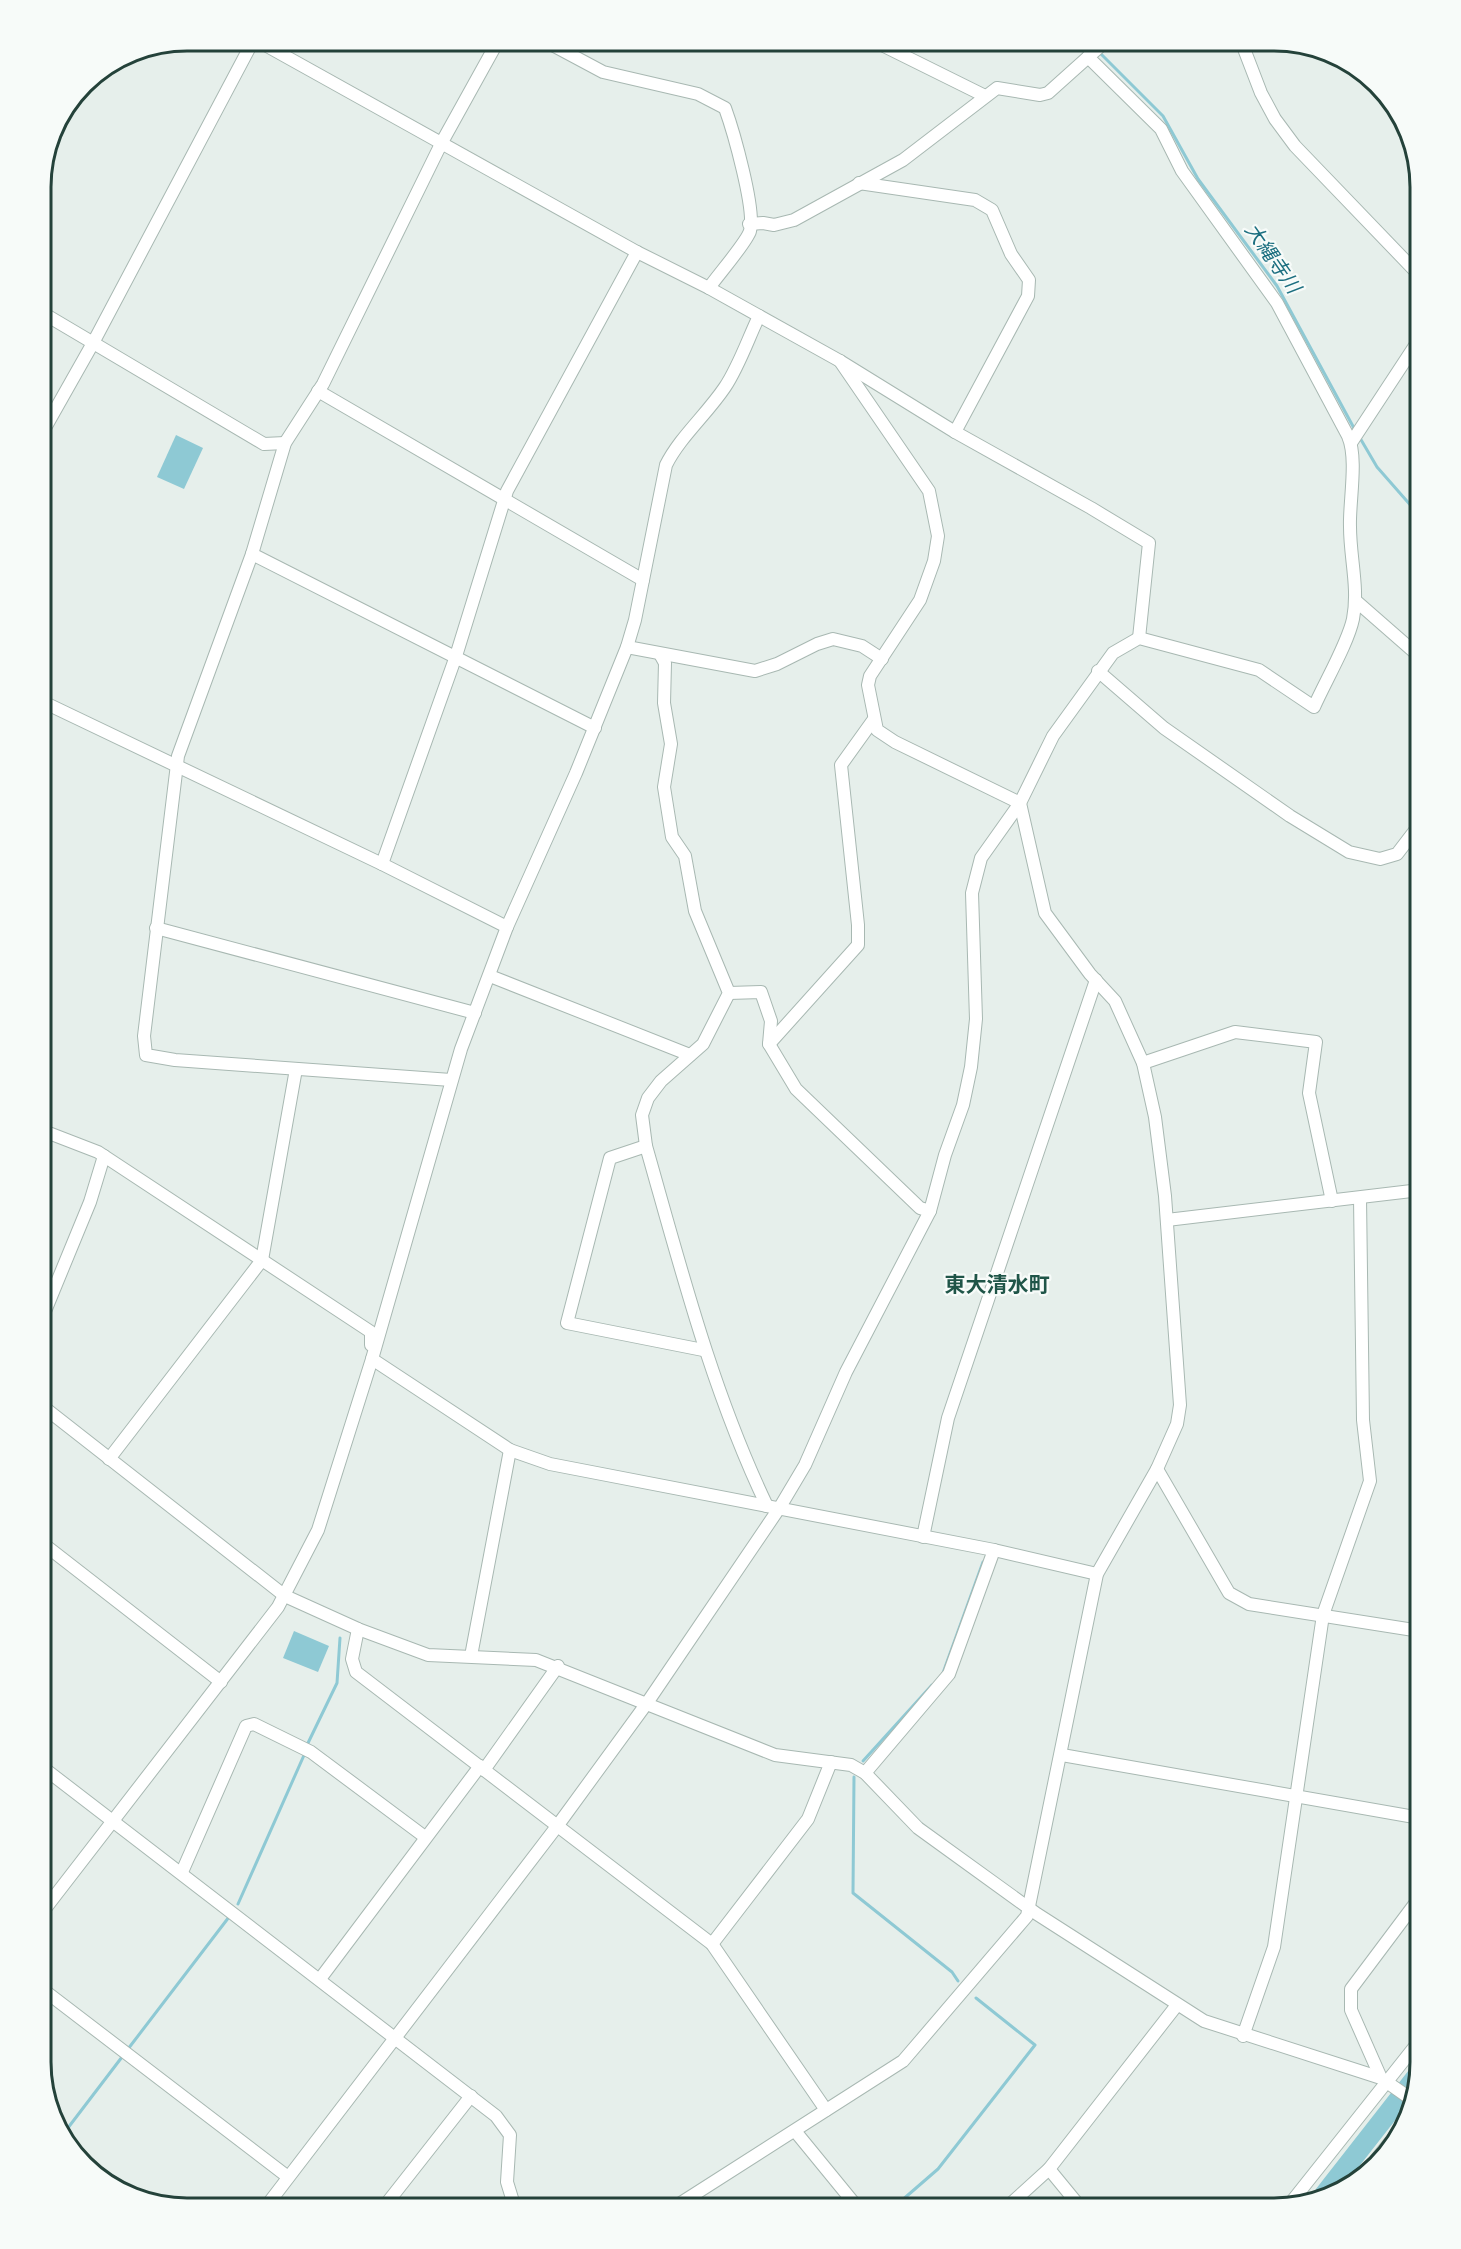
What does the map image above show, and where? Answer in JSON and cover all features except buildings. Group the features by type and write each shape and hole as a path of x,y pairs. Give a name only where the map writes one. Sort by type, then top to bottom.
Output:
{"street":[{"path":"51,417 93,343 247,51"},
{"path":"278,51 637,252 709,288 840,361 955,432 1149,543 1139,638"},
{"path":"451,1080 146,1055 144,1036 177,765 252,554 285,443 318,391 442,142 492,51"},
{"path":"564,51 603,72 698,94 725,108 732,126 749,205 750,231 709,288"},
{"path":"894,51 985,96"},
{"path":"749,224 763,222 774,225 794,220 903,160 997,88 1004,87 1040,95 1048,93 1096,51"},
{"path":"1098,51 1161,129 1182,171 1277,303 1352,441"},
{"path":"1245,51 1261,93 1275,119 1295,146 1410,266"},
{"path":"859,183 975,200 985,205 992,210 1011,254 1029,279 1028,296 955,432"},
{"path":"382,864 456,656 507,491 637,252"},
{"path":"51,1900 285,1596 318,1530 372,1359 451,1080 507,927 595,728 627,647 666,465 672,454 702,419 727,384 759,316"},
{"path":"51,318 264,444 285,443"},
{"path":"272,2198 558,1825 647,1702 780,1507 805,1465 846,1372 930,1211 945,1155 963,1105 971,1067 976,1019 972,893 975,873 981,858 1020,803 1053,736 1098,671 1113,653 1139,638 1259,669 1314,707 1346,640 1356,601 1350,531 1352,441 1410,353"},
{"path":"689,2198 913,2053 1027,1916 1062,1755 1097,1574 1157,1469 1177,1424 1180,1405 1167,1221 1155,1117 1143,1063 1115,1001 1096,980 1041,905 1031,844 1020,803 895,742 877,730 868,685 882,659 908,621 926,584 938,536 929,491 840,361"},
{"path":"318,391 643,580"},
{"path":"252,554 595,728"},
{"path":"1356,601 1410,648"},
{"path":"627,647 755,671 777,664 817,644 833,639 862,646 882,659"},
{"path":"660,654 665,663 664,703 671,744 664,787 672,837 685,856 695,911 729,993 703,1044 661,1081 648,1098 642,1115 646,1146 703,1350 739,1447 767,1506"},
{"path":"1098,671 1164,728 1290,816 1349,852 1380,859 1397,854 1410,837"},
{"path":"51,706 382,864 507,927"},
{"path":"769,1044 858,945 858,925 841,765 874,719"},
{"path":"156,928 475,1013"},
{"path":"490,976 690,1055"},
{"path":"924,1537 948,1418 1096,980"},
{"path":"729,993 761,992 771,1021 769,1044 796,1089 920,1208 930,1211"},
{"path":"1143,1063 1235,1032 1316,1042 1309,1093 1332,1201"},
{"path":"109,1459 262,1260 296,1069"},
{"path":"51,1134 104,1156 371,1332 372,1359"},
{"path":"646,1146 610,1158 567,1323 703,1350"},
{"path":"51,1296 90,1202 104,1156"},
{"path":"1167,1221 1410,1191"},
{"path":"1243,2036 1274,1947 1323,1615 1370,1481 1363,1420 1360,1198"},
{"path":"372,1359 510,1450 550,1464 994,1550 1097,1574"},
{"path":"51,1413 285,1596 358,1629 428,1655 536,1660 558,1666 730,1739 775,1755 851,1765 865,1773 918,1828 1029,1908 1177,2005 1204,2021 1243,2036 1387,2082 1406,2094"},
{"path":"471,1656 510,1450"},
{"path":"1157,1469 1229,1593 1249,1604 1410,1629"},
{"path":"51,1550 221,1682"},
{"path":"865,1773 949,1674 994,1550"},
{"path":"358,1629 352,1659 356,1672 712,1944 826,2110"},
{"path":"320,1979 425,1837 482,1768 558,1666"},
{"path":"182,1872 246,1726 254,1724 311,1752 425,1837"},
{"path":"1062,1755 1410,1816"},
{"path":"712,1944 808,1819 831,1762"},
{"path":"51,1775 182,1872 496,2116 510,2135 507,2182 512,2198"},
{"path":"1387,2082 1351,2010 1352,1989 1410,1911"},
{"path":"51,1996 288,2177"},
{"path":"1017,2198 1049,2169 1177,2005"},
{"path":"1296,2196 1410,2053"},
{"path":"391,2198 471,2096"},
{"path":"795,2131 850,2198"},
{"path":"1049,2169 1073,2198"}],"water":[{"path":"176,435 203,448 184,489 157,477"},
{"path":"294,1631 329,1646 318,1672 283,1658"}],"waterway":[{"name":"大縄寺川","path":"1100,53 1163,116 1198,179 1277,286 1355,430"},
{"name":"大縄寺川","path":"1360,438 1377,467 1410,505"},
{"path":"943,1673 983,1562"},
{"path":"308,1743 337,1683 340,1638"},
{"path":"863,1761 932,1685"},
{"path":"238,1904 305,1753"},
{"path":"854,1777 853,1893 952,1972 958,1981"},
{"path":"128,2049 229,1917"},
{"path":"905,2198 938,2169 1035,2045 976,1998"},
{"path":"68,2128 122,2057"},
{"path":"1332,2185 1407,2089"}],"district":[{"name":"東大清水町","path":"997,1284"}]}
